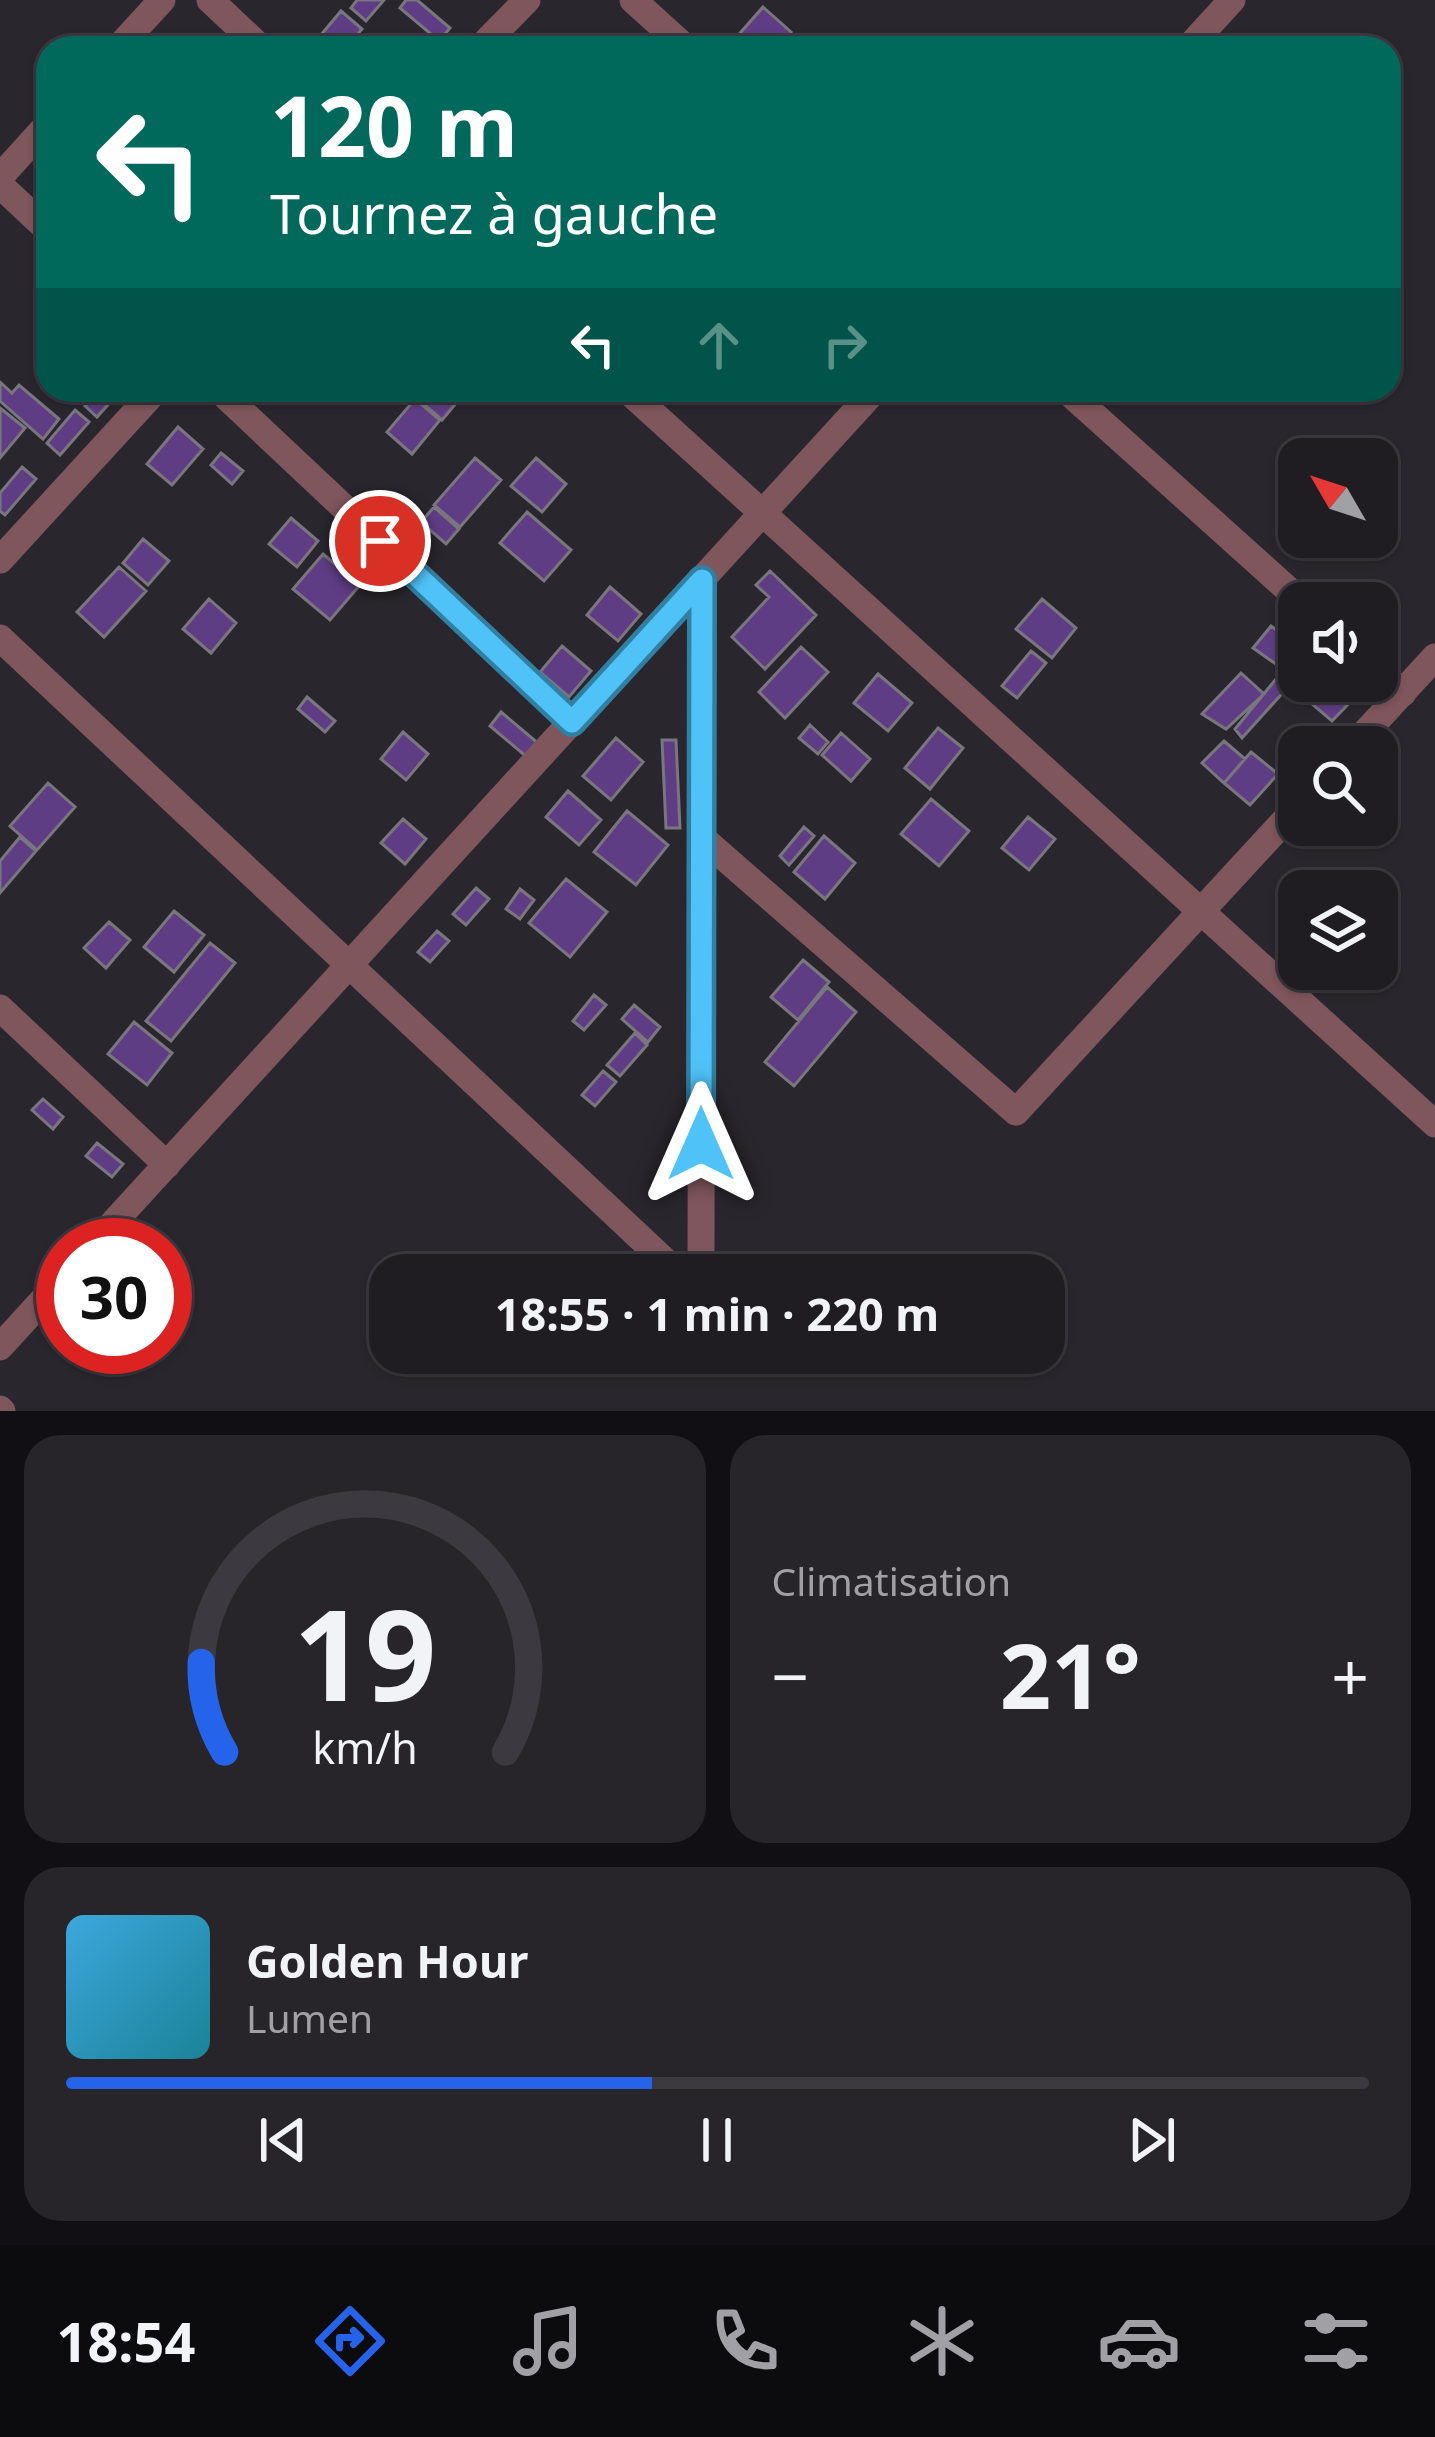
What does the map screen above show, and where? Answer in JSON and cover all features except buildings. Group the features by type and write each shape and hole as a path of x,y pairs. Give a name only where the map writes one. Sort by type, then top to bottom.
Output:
{"street":[{"path":"129,36 163,0"},
{"path":"210,0 248,36"},
{"path":"492,36 526,0"},
{"path":"633,0 673,36"},
{"path":"1199,36 1232,0"},
{"path":"36,138 0,181 36,218"},
{"path":"0,560 145,402"},
{"path":"232,402 572,722"},
{"path":"639,402 1435,1124"},
{"path":"118,1218 864,402"},
{"path":"1079,402 1280,582"},
{"path":"700,1254 702,580"},
{"path":"0,638 658,1254"},
{"path":"1371,726 1435,658"},
{"path":"1398,688 1403,692"},
{"path":"701,838 1016,1112 1278,828"},
{"path":"0,1008 167,1165"},
{"path":"0,1347 36,1308"}],"route":[{"path":"380,541 572,722 702,580 701,1144"}]}
